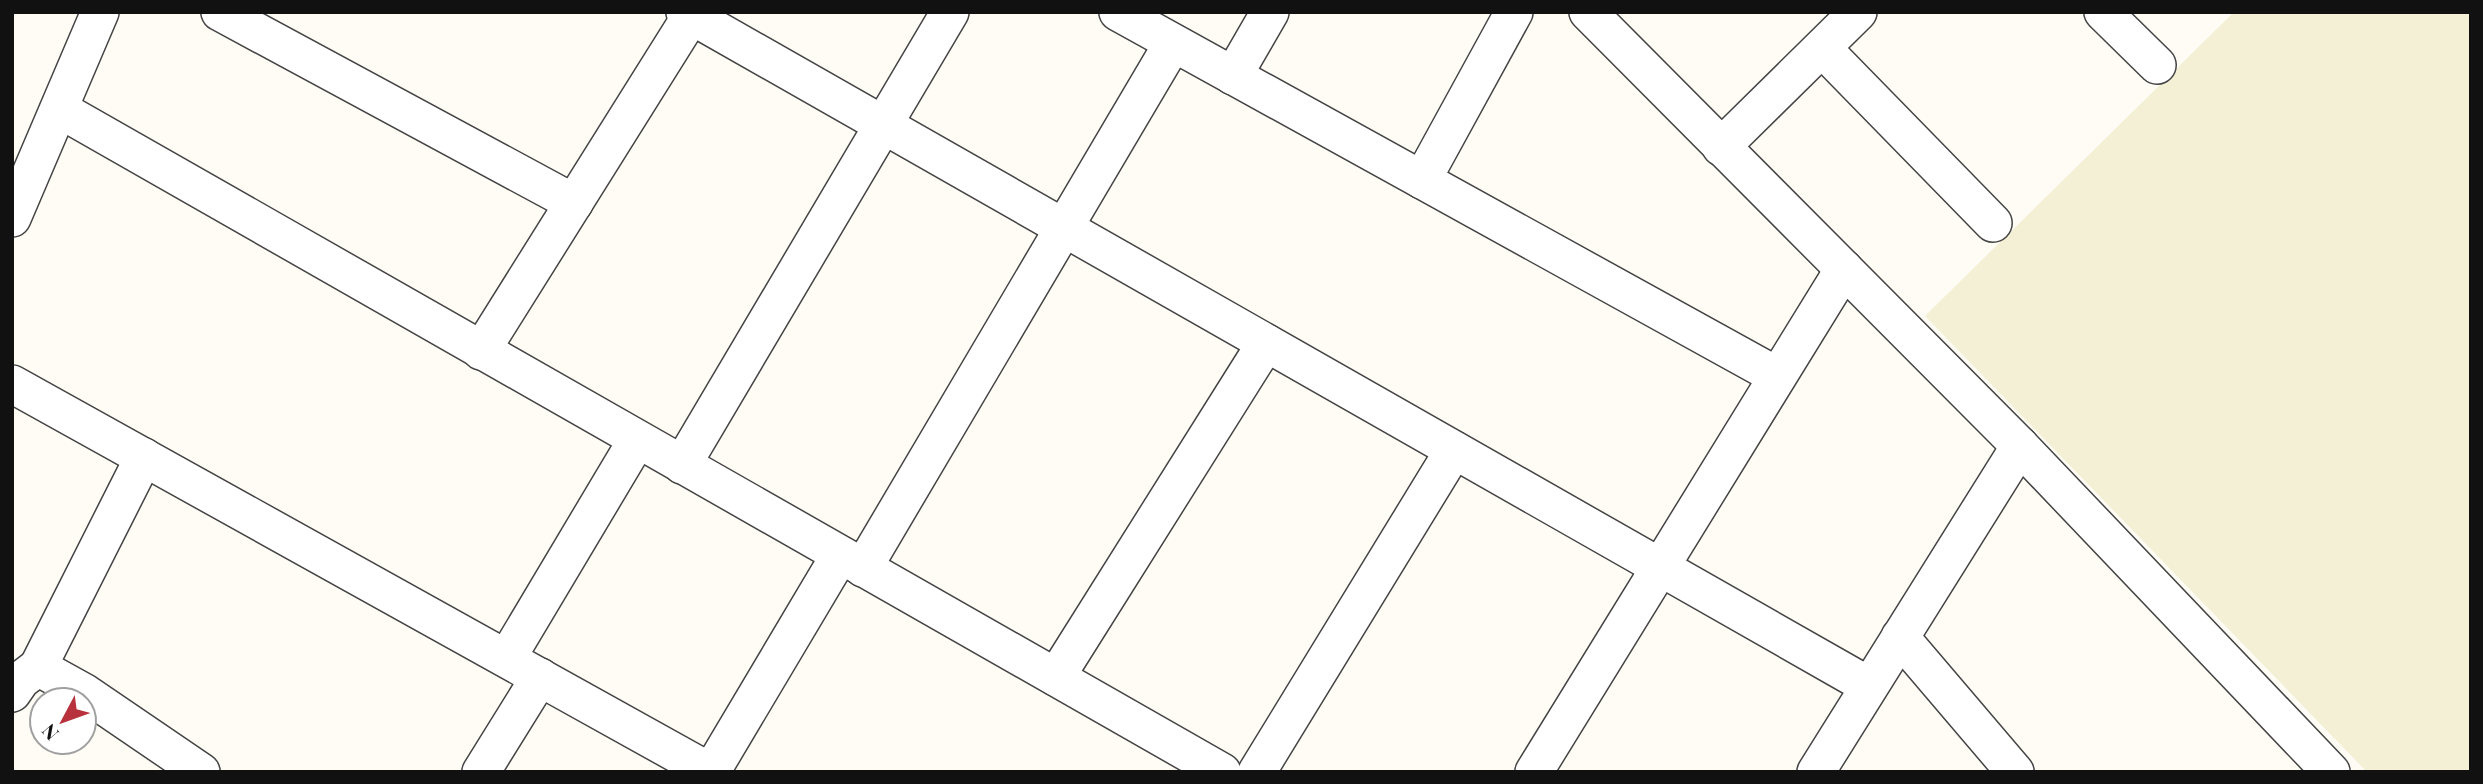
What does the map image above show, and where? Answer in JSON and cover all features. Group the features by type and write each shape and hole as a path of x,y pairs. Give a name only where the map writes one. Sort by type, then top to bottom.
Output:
{"street":[{"path":"12,218 100,12"},
{"path":"220,12 574,203"},
{"path":"682,465 950,12"},
{"path":"1118,12 1777,376"},
{"path":"1233,76 1270,12"},
{"path":"1422,180 1514,12"},
{"path":"1588,12 2020,446 2331,772"},
{"path":"1721,147 1858,12"},
{"path":"2103,12 2157,65"},
{"path":"481,351 688,14 1869,686"},
{"path":"12,384 710,772 851,562 1064,228 1173,43"},
{"path":"1822,48 1993,223"},
{"path":"59,109 1222,772"},
{"path":"1534,772 1844,269"},
{"path":"1056,677 1266,343"},
{"path":"507,658 638,440"},
{"path":"1816,772 2020,446"},
{"path":"1257,772 1454,450"},
{"path":"12,693 21,680 38,667 144,457"},
{"path":"1900,637 2015,772"},
{"path":"38,667 85,693 201,772"},
{"path":"481,772 540,677"}],"shaded area":[{"path":"2234,12 2471,12 2471,772 2367,772 1925,316"}]}
